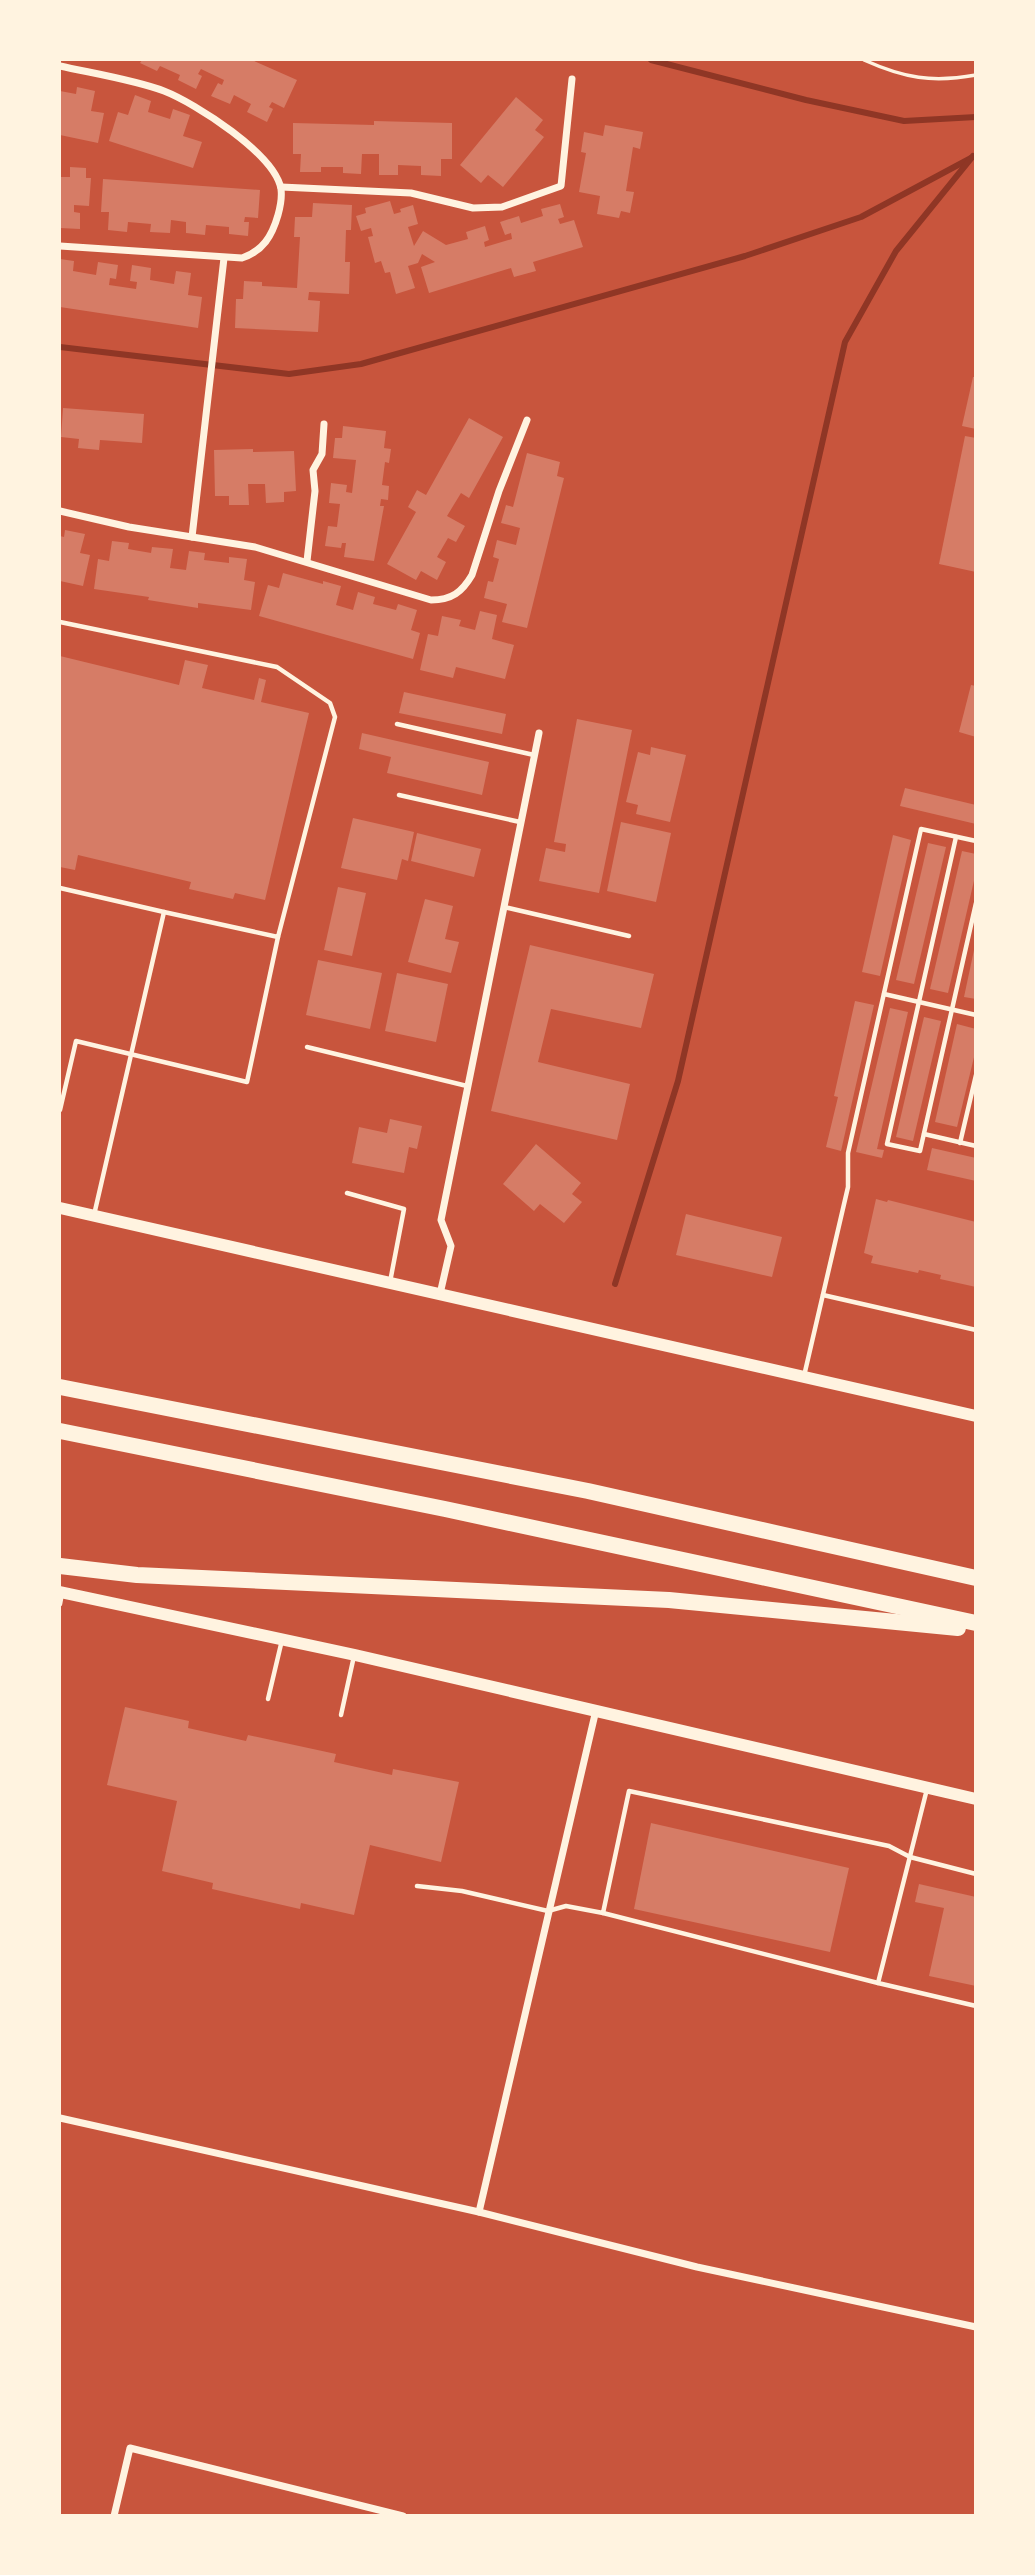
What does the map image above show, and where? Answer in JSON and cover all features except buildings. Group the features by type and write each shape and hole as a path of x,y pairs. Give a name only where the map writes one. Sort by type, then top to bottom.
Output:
{"highway":[{"path":"60,1387 588,1491 975,1578"},
{"path":"60,1432 444,1509 975,1623"},
{"path":"60,1566 137,1575 669,1600 975,1630"}],"main road":[{"path":"60,1208 975,1416"},
{"path":"60,1596 355,1655 975,1799"}],"street":[{"path":"60,66 164,91 218,119 264,159 281,187 280,209 275,226 255,253 242,258 60,246"},
{"path":"281,187 411,193 446,204 502,208 561,186 572,79"},
{"path":"192,537 223,258"},
{"path":"60,511 130,527 255,547 431,600 444,600 456,595 472,575 499,491 527,420"},
{"path":"307,561 315,491 313,470 321,454 324,424"},
{"path":"440,1294 451,1246 441,1220 540,733"},
{"path":"479,2211 596,1710"},
{"path":"60,2118 479,2211 697,2267 975,2327"},
{"path":"114,2515 130,2448 403,2515"}],"lane":[{"path":"60,622 277,667 330,703 335,717 278,937 247,1082 76,1041 60,1111"},
{"path":"397,724 535,755"},
{"path":"399,795 521,822"},
{"path":"803,1377 848,1187 848,1153 921,829 975,841"},
{"path":"956,837 887,1144 919,1151 975,902"},
{"path":"60,888 278,937"},
{"path":"504,907 629,936"},
{"path":"94,1215 164,912"},
{"path":"884,994 975,1015"},
{"path":"307,1047 467,1086"},
{"path":"960,1143 975,1075"},
{"path":"924,1134 975,1146"},
{"path":"347,1193 404,1209 390,1282"},
{"path":"823,1295 975,1330"},
{"path":"268,1699 282,1639"},
{"path":"341,1715 355,1655"},
{"path":"878,1983 928,1788"},
{"path":"603,1913 629,1791 889,1846 910,1857 975,1874"},
{"path":"418,1886 462,1891 548,1911 566,1906 603,1913 975,2006"}],"path":[{"path":"864,60 911,77 947,80 975,75"}],"waterway":[{"path":"651,60 806,100 904,121 976,117"},
{"path":"615,1284 678,1081 845,342 896,251 973,156"},
{"path":"60,347 289,374 361,364 745,256 861,217 971,158"}]}
